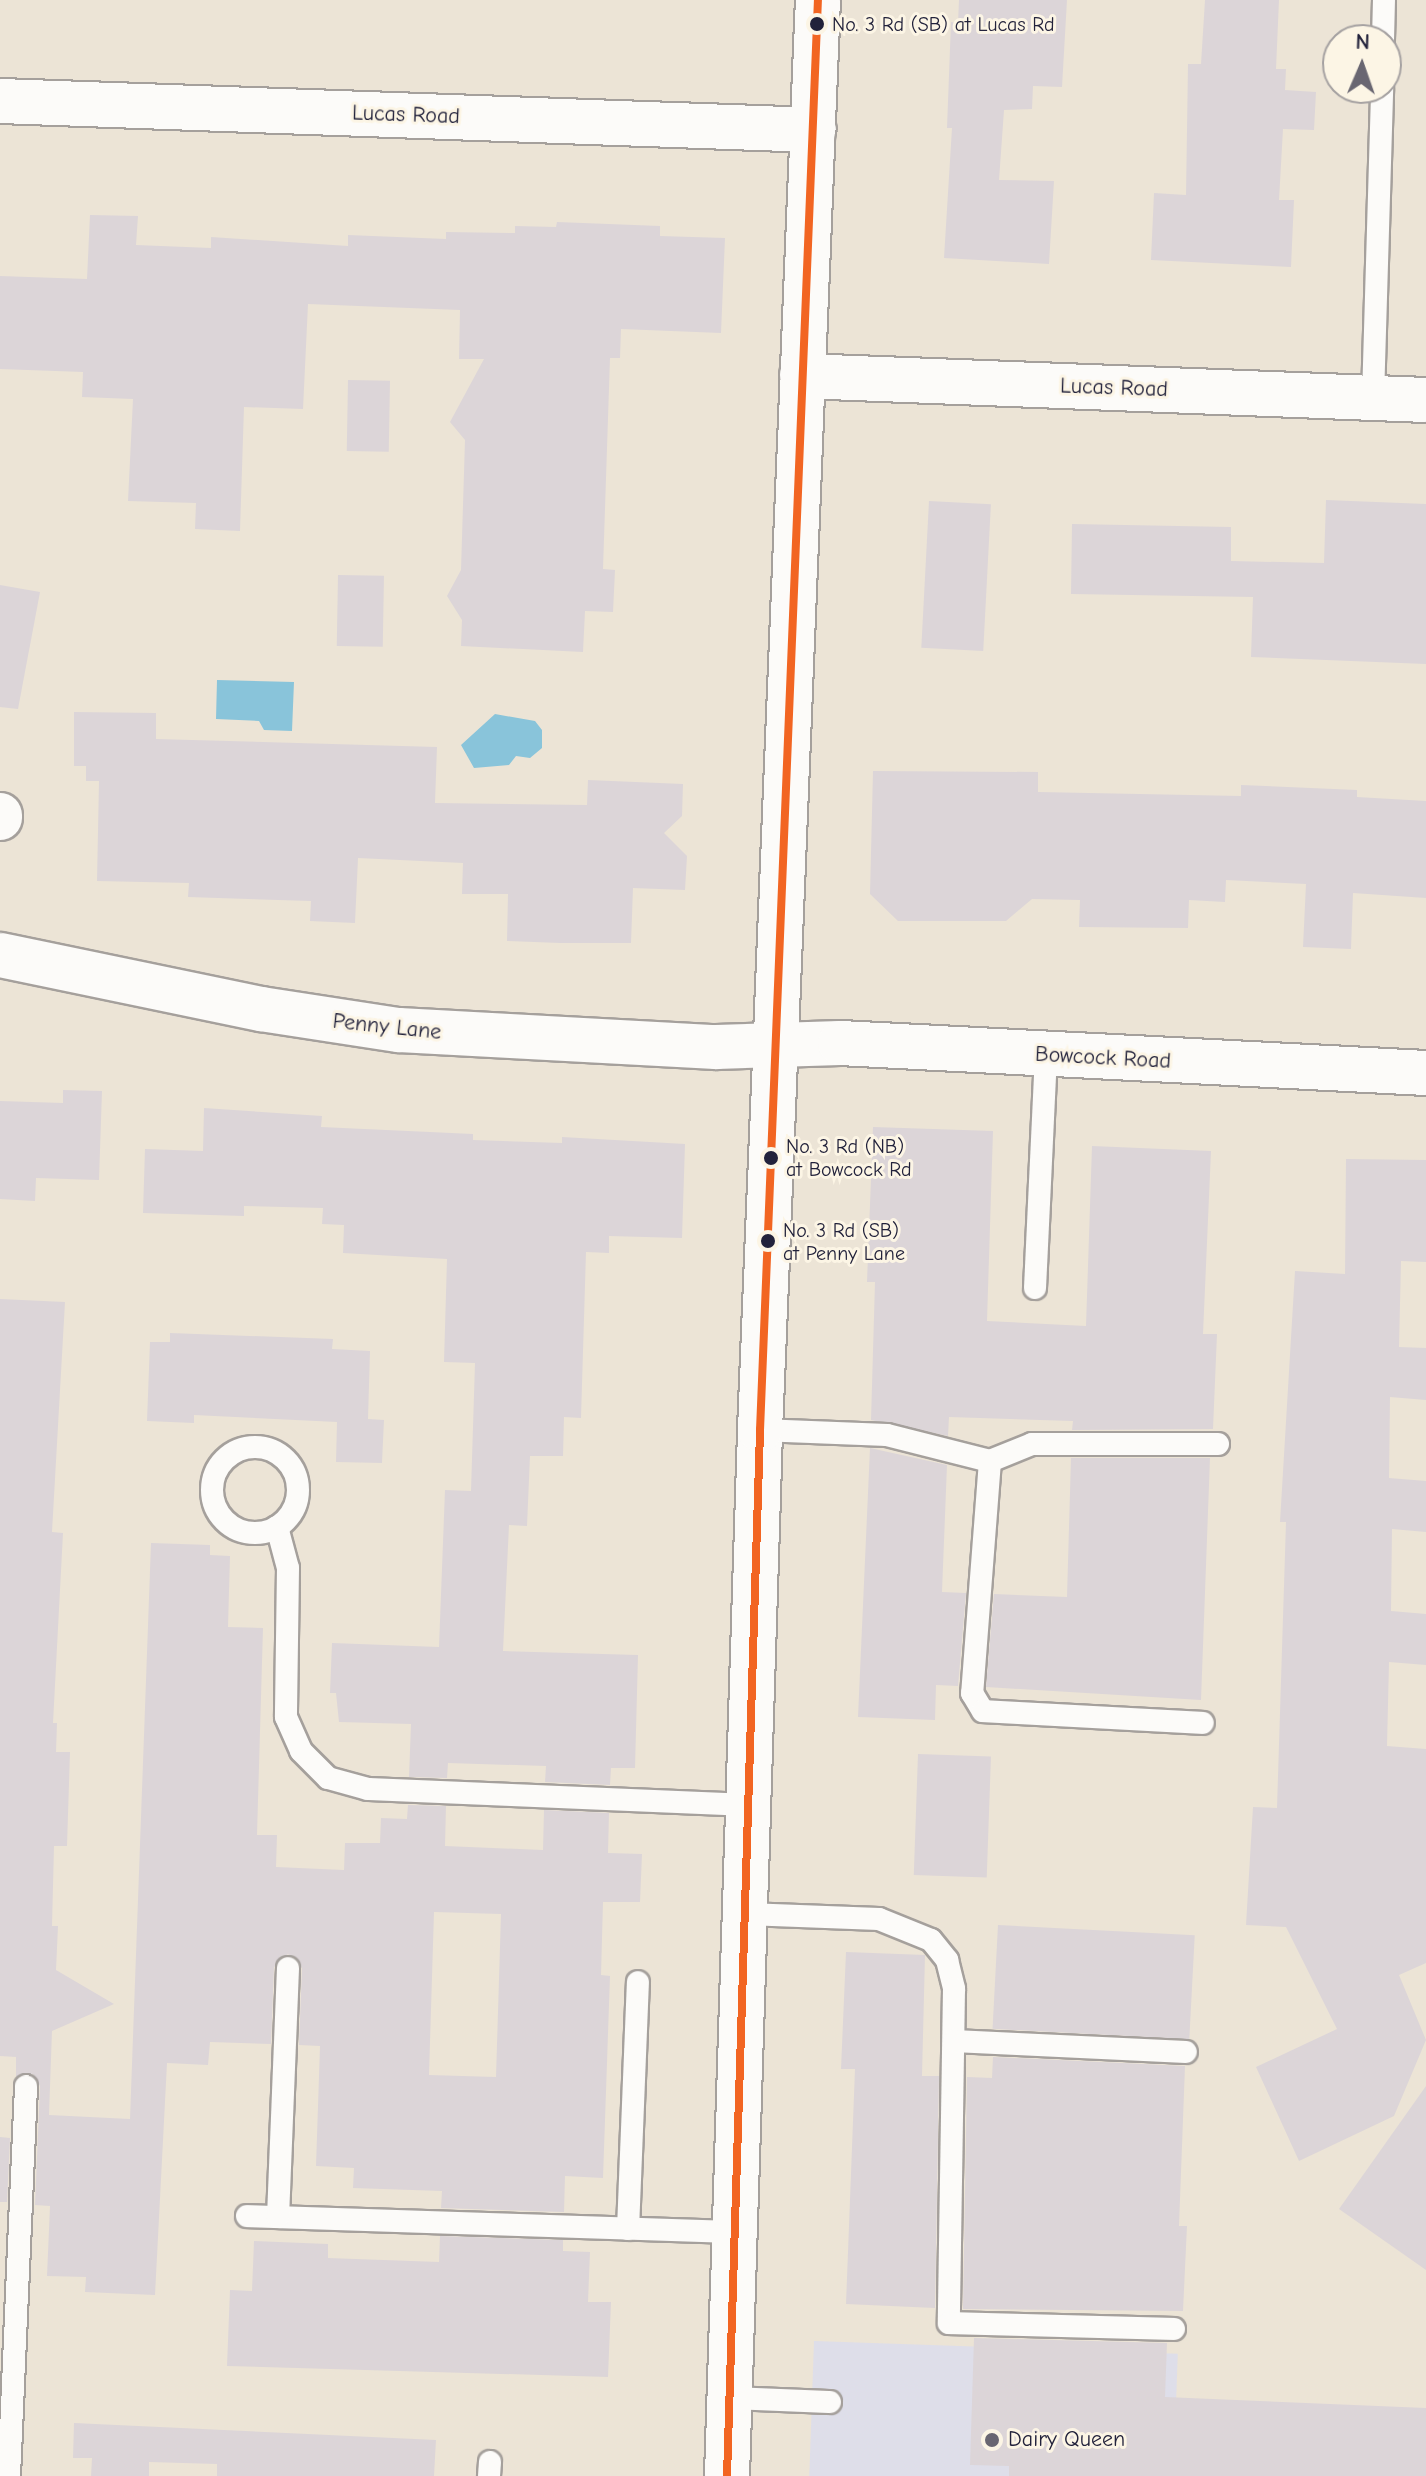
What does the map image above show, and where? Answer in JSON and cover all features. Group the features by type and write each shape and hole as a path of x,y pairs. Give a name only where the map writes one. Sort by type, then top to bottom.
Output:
{"street":[{"path":"727,2476 760,1430 779,1041 818,0"},
{"name":"Lucas Road","path":"0,101 813,130"},
{"name":"Lucas Road","path":"802,376 1426,400"},
{"name":"Penny Lane","path":"0,955 261,1009 399,1030 716,1047 779,1041"},
{"name":"Bowcock Road","path":"779,1041 1426,1073"}],"lane":[{"path":"1383,24 1384,0"},
{"path":"1373,398 1382,104"},
{"path":"1035,1288 1046,1056"},
{"path":"760,1430 887,1435 990,1461 1032,1444 1218,1444"},
{"path":"990,1461 972,1693 983,1711 1203,1723"},
{"path":"277,1527 288,1568 286,1717 301,1751 328,1778 368,1789 750,1805"},
{"path":"746,1914 879,1919 931,1940 947,1960 954,1989 949,2323 1174,2329"},
{"path":"278,2217 288,1968"},
{"path":"628,2229 638,1982"},
{"path":"954,2041 1186,2052"},
{"path":"9,2476 10,2245 26,2086"},
{"path":"247,2216 737,2232"},
{"path":"730,2398 830,2402"}],"shaded area":[{"path":"814,2341 1178,2354 1174,2476 809,2476"}],"water":[{"path":"217,680 294,682 292,731 264,730 259,721 216,719"},
{"path":"495,714 535,721 542,730 542,748 530,758 516,756 509,765 474,768 461,745"}],"building":[{"path":"959,0 1067,0 1062,87 1033,86 1032,109 1004,110 999,180 1054,181 1049,264 944,258 952,128 947,128 951,22 958,23"},
{"path":"1205,0 1279,0 1276,69 1286,69 1285,90 1316,92 1314,130 1283,129 1279,200 1294,200 1291,267 1151,260 1154,193 1186,195 1188,64 1201,64"},
{"path":"90,215 138,216 136,245 211,248 211,237 348,246 348,235 446,239 446,232 515,233 515,226 556,227 557,222 660,226 660,236 725,238 721,333 621,329 620,358 610,358 603,569 615,570 613,612 585,611 583,652 461,646 462,620 447,596 461,570 465,440 450,422 484,359 459,359 460,310 308,304 303,409 244,407 240,531 195,529 196,503 128,501 133,399 82,397 83,372 0,369 0,276 87,279"},
{"path":"348,380 390,381 389,452 347,451"},
{"path":"1326,500 1426,504 1426,664 1251,657 1253,597 1071,594 1072,524 1231,527 1231,561 1324,563"},
{"path":"929,501 991,504 983,651 921,648"},
{"path":"338,575 384,576 383,647 337,646"},
{"path":"0,585 40,592 18,709 0,707"},
{"path":"74,712 156,713 156,739 437,747 435,803 587,805 588,780 683,784 682,816 664,833 687,856 685,890 633,888 631,943 560,943 507,941 508,894 462,894 463,863 358,858 355,923 310,921 311,901 188,897 189,883 97,881 99,781 86,781 86,766 74,766"},
{"path":"873,771 1038,772 1038,792 1241,796 1241,785 1357,790 1357,797 1426,801 1426,898 1353,893 1351,949 1303,947 1306,884 1226,880 1225,902 1189,900 1188,928 1079,927 1080,900 1032,899 1006,921 898,921 870,894"},
{"path":"63,1090 102,1091 99,1180 36,1178 35,1201 0,1199 0,1101 63,1103"},
{"path":"204,1108 322,1116 321,1127 473,1134 473,1140 562,1143 562,1137 685,1144 682,1238 609,1236 609,1253 586,1252 581,1418 564,1417 563,1456 530,1456 527,1526 509,1525 503,1651 638,1655 635,1768 611,1768 610,1785 545,1782 546,1766 448,1763 447,1778 409,1777 411,1724 339,1722 336,1693 330,1693 332,1643 439,1647 445,1490 471,1491 475,1363 444,1362 447,1259 343,1253 344,1225 322,1224 323,1208 244,1206 244,1216 143,1213 145,1149 203,1151"},
{"path":"873,1127 993,1131 987,1321 1086,1326 1092,1146 1211,1151 1203,1334 1217,1334 1213,1429 1072,1430 1073,1421 949,1417 948,1436 871,1420 875,1282 867,1282"},
{"path":"1346,1159 1426,1160 1426,1262 1401,1261 1399,1347 1426,1348 1426,1400 1390,1397 1389,1478 1426,1481 1426,1532 1392,1529 1391,1611 1426,1614 1426,1665 1389,1662 1387,1746 1426,1749 1426,1963 1399,1975 1426,2040 1394,2116 1299,2161 1256,2067 1337,2029 1286,1927 1246,1925 1253,1807 1277,1808 1286,1522 1280,1522 1295,1271 1345,1274"},
{"path":"0,1299 65,1302 52,1532 63,1533 53,1723 57,1723 56,1752 70,1752 67,1846 54,1846 52,1926 58,1926 56,1970 114,2004 52,2031 49,2115 130,2119 151,1543 210,1545 210,1555 230,1556 228,1627 263,1628 257,1835 277,1835 276,1867 344,1870 345,1843 380,1843 381,1818 407,1819 408,1805 446,1806 445,1846 543,1850 544,1810 609,1813 608,1853 642,1854 640,1902 603,1902 601,1975 610,1976 603,2178 565,2176 564,2212 441,2208 442,2191 353,2188 354,2168 316,2166 320,2046 299,2045 302,1968 288,1954 274,1967 271,2044 210,2042 208,2065 167,2063 155,2295 85,2292 86,2277 47,2276 50,2206 35,2205 40,2086 33,2074 16,2077 16,2057 0,2056","holes":["434,1912 501,1914 496,2077 429,2075"]},
{"path":"170,1333 333,1339 332,1349 370,1351 368,1419 384,1420 382,1463 336,1462 337,1422 194,1415 194,1423 147,1421 150,1342 170,1342"},
{"path":"870,1448 947,1465 942,1592 966,1593 958,1686 936,1685 935,1720 858,1717"},
{"path":"1071,1458 1210,1458 1201,1700 986,1687 994,1594 1067,1597"},
{"path":"918,1754 991,1757 987,1877 914,1875"},
{"path":"998,1925 1195,1935 1189,2039 993,2029"},
{"path":"846,1952 925,1955 922,2076 939,2076 935,2308 846,2304 855,2069 841,2069"},
{"path":"993,2057 1185,2066 1179,2226 1187,2226 1183,2311 963,2309 967,2077 992,2078"},
{"path":"1426,2086 1426,2270 1339,2209"},
{"path":"0,2137 10,2138 7,2202 0,2202"},
{"path":"440,2236 563,2240 563,2251 590,2252 588,2302 611,2302 608,2377 227,2366 230,2290 252,2291 254,2241 328,2244 328,2258 439,2262"},
{"path":"974,2338 1167,2343 1165,2397 1426,2408 1426,2476 1009,2476 1009,2466 970,2465"},
{"path":"74,2423 436,2440 434,2476 217,2476 217,2464 149,2462 149,2476 91,2476 92,2458 73,2458"}],"transit line":[{"path":"727,2476 760,1430 818,0"}],"place":[{"name":"No. 3 Rd (SB) at Lucas Rd","path":"817,24"},
{"name":"No. 3 Rd (NB) at Bowcock Rd","path":"771,1158"},
{"name":"No. 3 Rd (SB) at Penny Lane","path":"768,1241"},
{"name":"Dairy Queen","path":"992,2440"}]}
